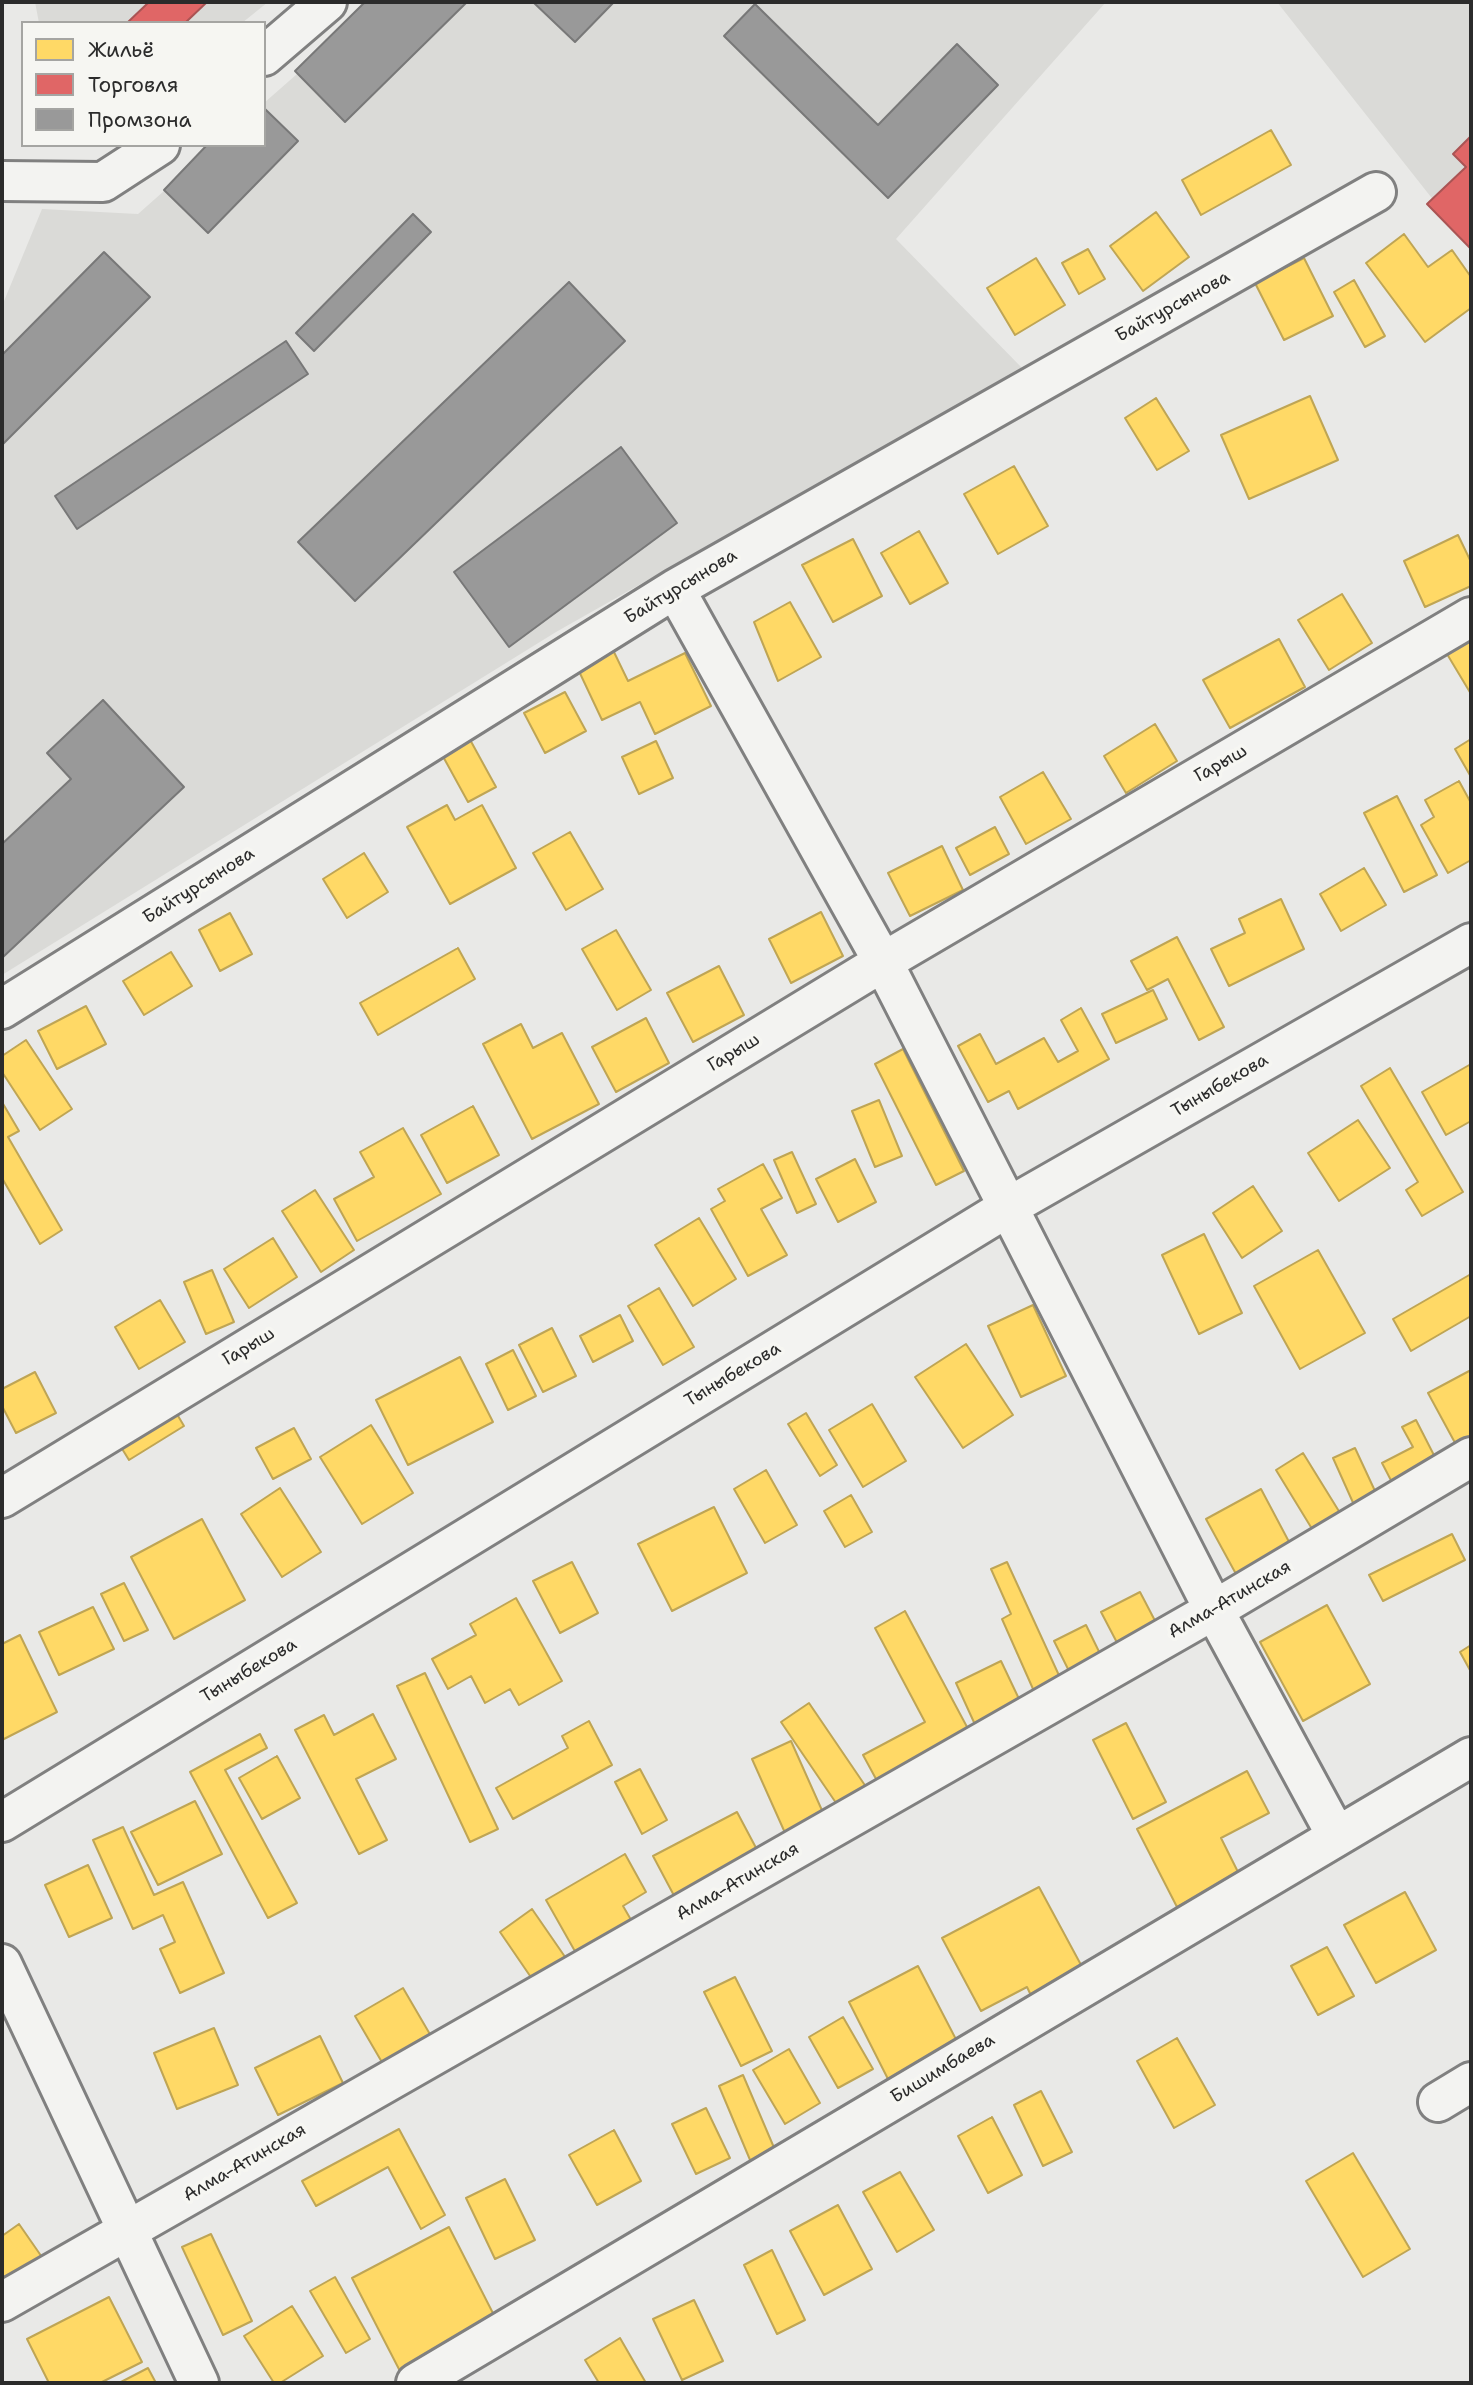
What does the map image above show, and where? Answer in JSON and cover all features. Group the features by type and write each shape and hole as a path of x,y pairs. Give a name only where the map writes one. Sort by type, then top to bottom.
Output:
{"street":[{"path":"266,54 327,2"},
{"path":"2,181 103,182 157,147"},
{"name":"Байтурсынова","path":"2,1009 675,589 1376,192"},
{"path":"675,589 883,962 1010,1206 1214,1610 1336,1835"},
{"name":"Гарыш","path":"2,1498 883,962 1471,617"},
{"name":"Тыныбекова","path":"2,1822 1010,1206 1471,943"},
{"name":"Алма-Атинская","path":"2,2302 1214,1610 1471,1457"},
{"name":"Бишимбаева","path":"416,2383 1471,1757"},
{"path":"2,1964 199,2383"},
{"path":"1438,2102 1471,2082"}],"shaded area":[{"path":"35,2 268,2 244,21 39,21"},
{"path":"379,2 1106,2 896,239 1022,368 556,632 2,975 2,306 42,209 138,214 214,147 266,147 266,101"},
{"path":"1277,2 1471,2 1471,248 1427,192"}],"building: Жильё":[{"path":"1271,130 1291,165 1201,215 1182,180"},
{"path":"1156,212 1189,257 1143,291 1110,246"},
{"path":"1404,234 1428,267 1452,250 1471,277 1471,308 1425,342 1366,263"},
{"path":"1088,249 1105,279 1079,294 1062,263"},
{"path":"1036,258 1065,305 1015,335 987,288"},
{"path":"1304,258 1333,316 1284,340 1255,283"},
{"path":"1354,280 1385,336 1365,347 1334,292"},
{"path":"1310,396 1338,460 1249,499 1221,435"},
{"path":"1156,398 1189,451 1157,470 1125,418"},
{"path":"1014,466 1048,526 998,554 964,494"},
{"path":"919,531 948,583 910,604 881,553"},
{"path":"1458,535 1471,562 1471,586 1425,607 1404,561"},
{"path":"853,539 882,596 833,622 802,565"},
{"path":"1342,594 1372,643 1329,670 1298,620"},
{"path":"790,602 821,657 778,681 754,622"},
{"path":"1279,639 1305,687 1230,728 1203,680"},
{"path":"1471,640 1471,694 1447,654"},
{"path":"613,650 628,681 685,653 711,706 655,734 640,702 602,720 577,667"},
{"path":"565,692 586,731 545,753 524,713"},
{"path":"1155,724 1177,761 1126,793 1104,756"},
{"path":"468,736 496,787 468,802 440,751"},
{"path":"1471,739 1471,777 1455,749"},
{"path":"656,741 673,778 639,794 622,757"},
{"path":"1043,772 1071,819 1026,844 1000,797"},
{"path":"1459,781 1471,803 1471,860 1448,873 1421,825 1434,817 1425,800"},
{"path":"1397,796 1437,875 1404,892 1364,813"},
{"path":"447,805 455,820 482,805 516,868 450,904 407,827"},
{"path":"995,827 1009,854 970,875 956,848"},
{"path":"570,832 603,889 566,910 533,853"},
{"path":"942,846 963,890 910,916 888,873"},
{"path":"364,853 388,892 347,918 323,879"},
{"path":"1364,868 1386,905 1341,931 1320,894"},
{"path":"1281,899 1304,949 1229,986 1211,949 1245,933 1239,919"},
{"path":"821,912 843,956 791,983 769,939"},
{"path":"230,913 252,954 220,971 199,930"},
{"path":"616,930 651,990 617,1010 582,949"},
{"path":"1177,937 1224,1027 1199,1040 1168,979 1147,990 1131,961"},
{"path":"458,948 475,979 378,1035 360,1003"},
{"path":"171,952 192,986 144,1015 123,981"},
{"path":"719,966 744,1015 693,1042 667,993"},
{"path":"1153,990 1167,1019 1116,1043 1102,1014"},
{"path":"86,1006 106,1044 57,1069 38,1031"},
{"path":"1081,1008 1109,1059 1018,1109 1009,1091 988,1102 958,1046 980,1034 996,1064 1044,1038 1058,1062 1078,1051 1061,1020"},
{"path":"646,1018 669,1063 616,1092 592,1047"},
{"path":"521,1024 533,1048 562,1033 599,1104 532,1139 483,1044"},
{"path":"26,1040 72,1109 40,1130 2,1072 2,1056"},
{"path":"903,1049 964,1171 936,1185 875,1064"},
{"path":"1471,1064 1471,1121 1446,1135 1422,1092"},
{"path":"1390,1068 1463,1192 1422,1216 1406,1190 1418,1182 1361,1086"},
{"path":"879,1100 902,1156 875,1167 852,1111"},
{"path":"2,1102 19,1131 8,1137 62,1230 40,1244 2,1178"},
{"path":"473,1106 499,1155 447,1183 421,1135"},
{"path":"1358,1120 1390,1168 1339,1201 1308,1153"},
{"path":"403,1128 441,1194 357,1241 334,1199 374,1177 360,1152"},
{"path":"792,1152 816,1204 797,1213 774,1160"},
{"path":"855,1159 876,1202 838,1222 816,1179"},
{"path":"763,1164 782,1198 761,1209 787,1255 748,1276 711,1209 725,1201 718,1189"},
{"path":"1253,1186 1282,1231 1242,1258 1213,1213"},
{"path":"315,1190 354,1250 321,1272 282,1211"},
{"path":"699,1218 736,1279 693,1306 655,1245"},
{"path":"1204,1234 1242,1313 1199,1334 1162,1255"},
{"path":"273,1238 297,1277 249,1308 224,1269"},
{"path":"1318,1250 1365,1333 1300,1369 1254,1286"},
{"path":"212,1270 234,1322 206,1334 184,1282"},
{"path":"1471,1274 1471,1316 1411,1351 1393,1319"},
{"path":"659,1288 694,1347 663,1365 628,1306"},
{"path":"160,1300 185,1342 139,1369 115,1327"},
{"path":"1033,1305 1066,1376 1021,1397 988,1326"},
{"path":"620,1315 633,1341 593,1362 580,1336"},
{"path":"552,1328 576,1376 543,1392 519,1345"},
{"path":"966,1344 1013,1415 963,1448 915,1377"},
{"path":"513,1350 536,1396 508,1410 486,1364"},
{"path":"460,1357 493,1422 408,1465 376,1400"},
{"path":"1471,1370 1471,1446 1460,1452 1428,1393"},
{"path":"35,1372 56,1413 16,1433 2,1406 2,1389"},
{"path":"171,1404 184,1426 129,1460 116,1439"},
{"path":"872,1404 906,1461 863,1487 829,1430"},
{"path":"806,1413 837,1465 820,1476 788,1424"},
{"path":"1416,1420 1440,1467 1396,1490 1382,1463 1413,1447 1402,1427"},
{"path":"371,1425 413,1493 362,1524 320,1457"},
{"path":"294,1428 311,1459 273,1479 256,1448"},
{"path":"1355,1448 1382,1506 1359,1516 1333,1458"},
{"path":"1303,1453 1345,1521 1317,1537 1276,1470"},
{"path":"766,1470 797,1525 765,1543 734,1489"},
{"path":"280,1488 321,1552 282,1577 241,1514"},
{"path":"1261,1489 1296,1555 1242,1585 1206,1519"},
{"path":"851,1495 872,1532 845,1547 824,1511"},
{"path":"714,1507 747,1573 672,1611 638,1544"},
{"path":"202,1519 245,1600 174,1639 131,1557"},
{"path":"1452,1534 1465,1560 1383,1601 1369,1575"},
{"path":"572,1562 598,1613 560,1633 533,1581"},
{"path":"1007,1562 1068,1695 1041,1707 1002,1619 1011,1614 991,1569"},
{"path":"124,1583 148,1630 124,1641 101,1594"},
{"path":"1140,1592 1163,1636 1124,1656 1101,1612"},
{"path":"516,1598 562,1681 519,1705 510,1689 485,1703 471,1676 448,1689 432,1659 476,1635 470,1624"},
{"path":"1327,1605 1370,1684 1303,1721 1260,1642"},
{"path":"93,1607 114,1649 59,1675 39,1632"},
{"path":"905,1611 974,1740 882,1790 863,1755 925,1722 875,1628"},
{"path":"1086,1625 1108,1670 1076,1685 1054,1641"},
{"path":"20,1635 57,1712 2,1740 2,1644"},
{"path":"1471,1645 1471,1672 1460,1652"},
{"path":"1001,1661 1029,1720 983,1742 956,1683"},
{"path":"425,1673 498,1829 470,1842 397,1686"},
{"path":"809,1703 877,1803 849,1822 781,1722"},
{"path":"373,1714 396,1759 356,1779 387,1840 359,1854 295,1730 324,1715 334,1735"},
{"path":"589,1721 612,1765 513,1819 496,1788 568,1748 562,1736"},
{"path":"1126,1723 1166,1802 1133,1819 1093,1740"},
{"path":"260,1734 267,1748 225,1770 297,1903 268,1918 190,1772"},
{"path":"791,1741 829,1826 790,1844 752,1759"},
{"path":"277,1756 300,1798 262,1819 239,1778"},
{"path":"640,1769 667,1820 642,1834 615,1782"},
{"path":"1247,1771 1269,1813 1221,1838 1239,1874 1177,1907 1137,1829"},
{"path":"195,1801 222,1854 158,1885 131,1832"},
{"path":"737,1812 763,1861 679,1905 653,1856"},
{"path":"123,1827 154,1895 183,1882 224,1973 180,1993 160,1949 175,1942 163,1915 133,1929 93,1840"},
{"path":"625,1854 646,1892 623,1906 641,1937 585,1969 546,1900"},
{"path":"88,1865 112,1918 69,1937 45,1885"},
{"path":"1039,1887 1087,1976 1035,2004 1027,1987 981,2011 942,1938"},
{"path":"1405,1892 1436,1950 1376,1983 1344,1925"},
{"path":"532,1909 572,1967 539,1989 500,1932"},
{"path":"1327,1947 1354,1996 1318,2015 1291,1966"},
{"path":"918,1966 961,2049 891,2085 849,2002"},
{"path":"735,1977 772,2051 741,2066 704,1992"},
{"path":"403,1988 431,2036 383,2064 355,2016"},
{"path":"843,2017 873,2069 838,2088 809,2037"},
{"path":"214,2028 238,2085 177,2109 154,2053"},
{"path":"320,2036 343,2083 278,2115 255,2068"},
{"path":"1177,2038 1215,2105 1174,2128 1137,2061"},
{"path":"789,2049 820,2103 785,2124 753,2070"},
{"path":"743,2075 778,2157 753,2167 719,2086"},
{"path":"1041,2091 1072,2152 1043,2166 1014,2105"},
{"path":"706,2108 730,2158 696,2174 672,2124"},
{"path":"992,2117 1022,2175 988,2193 958,2136"},
{"path":"399,2129 445,2215 421,2229 388,2167 316,2206 302,2181"},
{"path":"614,2130 641,2181 597,2205 569,2155"},
{"path":"1353,2153 1410,2249 1363,2277 1306,2181"},
{"path":"900,2172 934,2230 897,2252 863,2192"},
{"path":"505,2179 535,2240 495,2259 466,2198"},
{"path":"838,2205 872,2269 824,2295 790,2231"},
{"path":"19,2224 53,2273 2,2291 2,2236"},
{"path":"449,2227 499,2325 402,2375 352,2278"},
{"path":"211,2234 252,2321 223,2335 182,2247"},
{"path":"772,2250 805,2320 777,2334 744,2265"},
{"path":"335,2277 370,2339 346,2353 310,2291"},
{"path":"109,2297 142,2362 100,2383 49,2383 27,2339"},
{"path":"694,2300 723,2361 682,2380 653,2319"},
{"path":"292,2306 323,2356 280,2383 274,2383 244,2336"},
{"path":"620,2338 646,2383 599,2383 585,2360"},
{"path":"148,2368 156,2383 119,2383"}],"building: Торговля":[{"path":"149,2 207,2 187,21 129,21"},
{"path":"1471,136 1471,249 1427,204 1466,167 1453,154"}],"building: Промзона":[{"path":"365,2 467,2 345,122 295,71"},
{"path":"533,2 614,2 575,42"},
{"path":"755,4 878,125 957,44 998,85 888,198 724,36"},
{"path":"266,110 298,141 208,233 164,190 205,147 266,147"},
{"path":"413,214 431,232 314,351 296,333"},
{"path":"104,252 150,297 2,445 2,355"},
{"path":"569,282 625,341 355,601 298,542"},
{"path":"286,341 308,374 77,529 55,496"},
{"path":"621,447 677,523 509,647 454,572"},
{"path":"103,700 184,787 2,958 2,844 71,779 47,753"}]}
